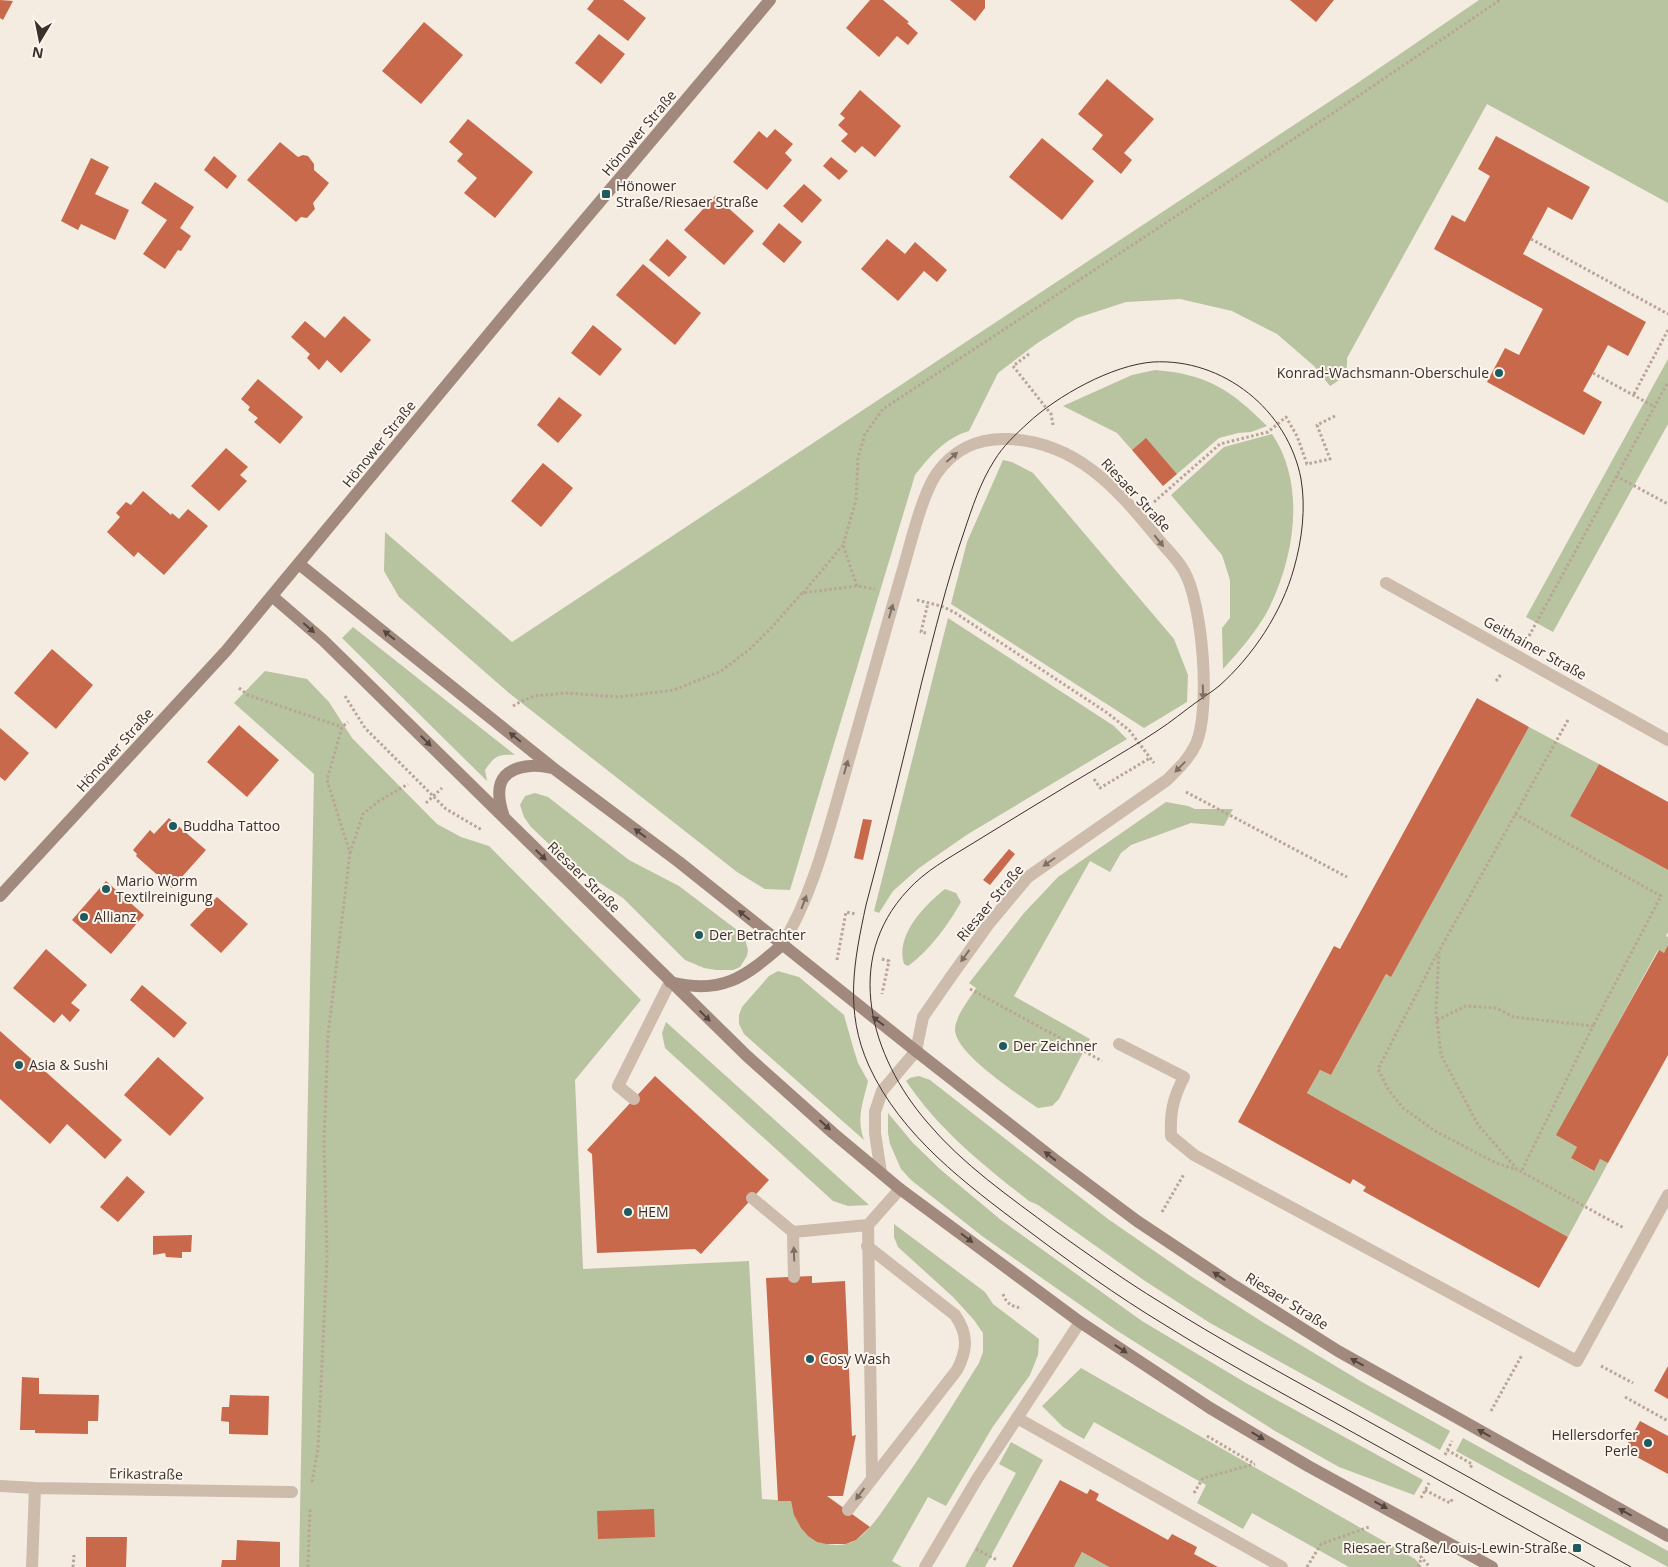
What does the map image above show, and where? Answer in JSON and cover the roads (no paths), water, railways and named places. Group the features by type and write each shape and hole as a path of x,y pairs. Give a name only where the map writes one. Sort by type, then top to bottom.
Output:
{"main road":[{"name":"Hönower Straße","path":"0,896 226,651 770,0"},
{"name":"Riesaer Straße","path":"299,564 553,768 679,862 916,1052 1054,1159 1138,1221 1230,1284 1338,1351 1668,1536"},
{"name":"Riesaer Straße","path":"272,596 323,640 747,1056 833,1133 900,1189 1080,1322 1227,1418 1308,1466 1492,1567"},
{"path":"506,821 499,802 500,782 517,769 530,766 553,768"},
{"path":"670,982 705,987 735,980 761,964 782,945"}],"street":[{"name":"Riesaer Straße","path":"782,945 805,901 828,832 925,496 935,476 948,459 964,447 992,439 1038,442 1057,448 1090,467 1139,515 1184,572 1196,604 1202,646 1204,705 1202,724 1196,744 1185,763 1167,780 1028,877 988,926 950,978 923,1017 916,1052 882,1091 875,1112 874,1133 881,1173"},
{"name":"Geithainer Straße","path":"1386,582 1668,740"},
{"path":"634,1099 618,1086 670,982"},
{"path":"1119,1044 1184,1077 1175,1094 1170,1118 1171,1136 1194,1155 1577,1361 1668,1195"},
{"path":"872,1478 868,1225 900,1189"},
{"path":"752,1198 793,1232 868,1225"},
{"path":"793,1232 794,1277"},
{"path":"848,1510 958,1370 966,1348 963,1330 955,1315 867,1246"},
{"path":"925,1567 977,1479 1080,1322"},
{"path":"1017,1418 1282,1567"},
{"name":"Erikastraße","path":"0,1486 292,1492"},
{"path":"32,1567 35,1488"}],"tram line":[{"path":"1595,1567 1228,1363 1147,1314 1094,1279 981,1194 937,1157 899,1115 882,1091 861,1046 856,1026 854,986 855,966 866,905 941,606 977,496 989,469 998,456 1009,441 1028,423 1054,402 1069,393 1120,369 1153,362 1179,363 1204,369 1227,379 1248,393 1267,411 1282,431 1294,454 1301,479 1303,501 1302,524 1299,546 1289,584 1274,617 1255,647 1219,686 1143,740 938,865 908,890 888,917 875,947 870,977 872,1008 879,1038 891,1068 907,1096 927,1122 971,1166 1054,1230 1120,1276 1182,1316 1249,1355 1631,1567"}],"place":[{"name":"Hönower Straße/Riesaer Straße","path":"606,194"},
{"name":"Konrad-Wachsmann-Oberschule","path":"1499,373"},
{"name":"Buddha Tattoo","path":"173,826"},
{"name":"Mario Worm Textilreinigung","path":"106,889"},
{"name":"Allianz","path":"84,917"},
{"name":"Der Betrachter","path":"699,935"},
{"name":"Der Zeichner","path":"1003,1046"},
{"name":"Asia & Sushi","path":"19,1065"},
{"name":"HEM","path":"628,1212"},
{"name":"Cosy Wash","path":"810,1359"},
{"name":"Hellersdorfer Perle","path":"1648,1443"},
{"name":"Riesaer Straße/Louis-Lewin-Straße","path":"1577,1548"}]}
